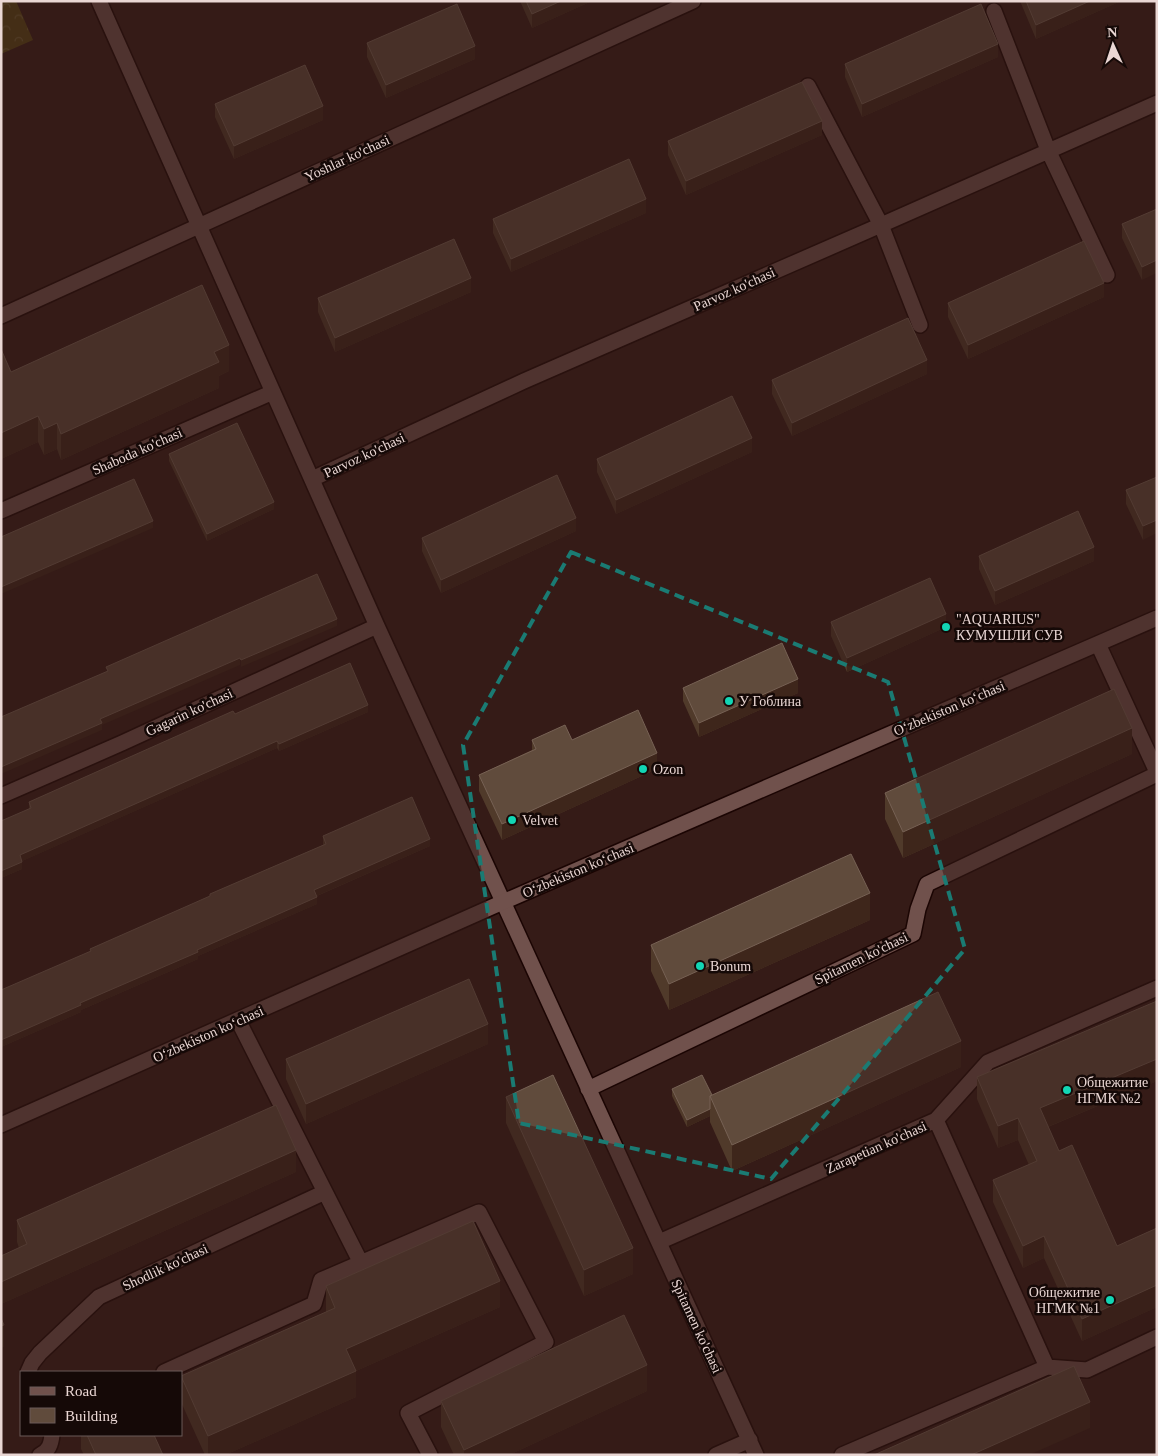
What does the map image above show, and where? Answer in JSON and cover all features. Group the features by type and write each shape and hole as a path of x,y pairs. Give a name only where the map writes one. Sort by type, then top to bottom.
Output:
{"street":[{"name":"Spitamen ko'chasi","path":"99,1 376,626 756,1455"},
{"name":"Yoshlar ko'chasi","path":"1,316 693,1"},
{"path":"994,11 1048,150 1107,275"},
{"path":"808,86 881,225 920,325"},
{"name":"Parvoz ko'chasi","path":"312,479 524,381 1157,102"},
{"name":"Shaboda ko'chasi","path":"1,511 273,392"},
{"name":"O‘zbekiston ko‘chasi","path":"1,1125 503,902 1157,618"},
{"name":"Gagarin ko'chasi","path":"1,796 122,743 376,626"},
{"path":"1098,644 1157,773"},
{"name":"Spitamen ko'chasi","path":"588,1089 912,934 927,884 1157,773"},
{"name":"Zarapetian ko'chasi","path":"659,1242 936,1120 988,1062 1157,988"},
{"path":"238,1020 361,1263"},
{"path":"936,1120 1047,1367"},
{"name":"Shodlik ko'chasi","path":"28,1371 40,1353 100,1298 325,1192"},
{"path":"166,1371 314,1304 321,1280 479,1212 546,1342 408,1413 430,1455"},
{"path":"842,1455 1047,1367 1087,1370 1157,1337"},
{"path":"40,1455 51,1445 52,1436"},
{"path":"716,1455 750,1440"}],"highlighted area":[{"path":"571,552 888,682 965,949 771,1179 519,1123 463,745"}],"green space":[{"path":"1,1 16,1 33,40 1,54"}],"building":[{"path":"526,1 561,1 532,14"},
{"path":"1026,1 1090,1 1036,25"},
{"path":"457,4 475,46 386,85 367,43"},
{"path":"981,4 998,44 862,104 845,64"},
{"path":"305,65 323,106 234,146 215,104"},
{"path":"802,82 822,121 686,181 668,141"},
{"path":"629,159 646,199 511,259 493,219"},
{"path":"1157,209 1157,260 1142,267 1122,224"},
{"path":"454,239 471,278 335,338 318,298"},
{"path":"1084,241 1104,283 968,345 948,303"},
{"path":"202,285 229,345 214,352 219,362 61,434 57,423 44,429 38,416 1,433 1,349 11,372"},
{"path":"908,318 927,360 792,423 772,380"},
{"path":"732,396 752,438 616,500 597,459"},
{"path":"237,423 274,502 207,534 169,454"},
{"path":"557,475 576,518 441,580 422,538"},
{"path":"1157,477 1157,520 1143,526 1126,490"},
{"path":"134,479 153,521 1,587 1,537"},
{"path":"1078,511 1094,547 995,591 979,556"},
{"path":"317,574 337,619 241,660 240,658 100,719 102,723 1,767 1,717 108,671 106,667"},
{"path":"930,578 946,614 847,658 831,622"},
{"path":"782,643 798,679 699,723 683,688"},
{"path":"350,663 368,705 279,744 277,741 20,855 22,862 1,871 1,821 31,808 29,802 233,711 235,714"},
{"path":"1114,689 1132,728 903,832 885,793"},
{"path":"638,710 657,753 502,824 479,775 536,749 532,740 565,725 572,740"},
{"path":"412,797 430,839 314,890 317,897 1,1040 1,990 91,951 90,949 210,896 210,894 326,844 323,836"},
{"path":"851,854 870,893 669,984 651,945"},
{"path":"469,979 488,1024 306,1104 286,1059"},
{"path":"938,992 961,1041 732,1145 710,1096"},
{"path":"1157,1001 1157,1059 1040,1108 1059,1151 1072,1145 1117,1246 1157,1228 1157,1285 1082,1319 1044,1236 1023,1246 993,1180 1037,1161 1018,1118 998,1126 977,1077"},
{"path":"553,1075 633,1248 584,1270 506,1097"},
{"path":"702,1075 712,1095 710,1096 710,1109 687,1120 672,1089"},
{"path":"276,1105 296,1150 1,1282 1,1256 27,1244 17,1220"},
{"path":"473,1221 500,1281 346,1349 356,1371 208,1436 182,1376 335,1308 326,1286"},
{"path":"624,1315 647,1365 464,1450 441,1401"},
{"path":"1074,1366 1090,1402 971,1455 874,1455"},
{"path":"87,1436 154,1436 163,1455 96,1455"}],"place":[{"name":"\"AQUARIUS\" КУМУШЛИ СУВ","path":"946,627"},
{"name":"У Гоблина","path":"729,701"},
{"name":"Ozon","path":"643,769"},
{"name":"Velvet","path":"512,820"},
{"name":"Bonum","path":"700,966"},
{"name":"Общежитие НГМК №2","path":"1067,1090"},
{"name":"Общежитие НГМК №1","path":"1110,1300"}]}
